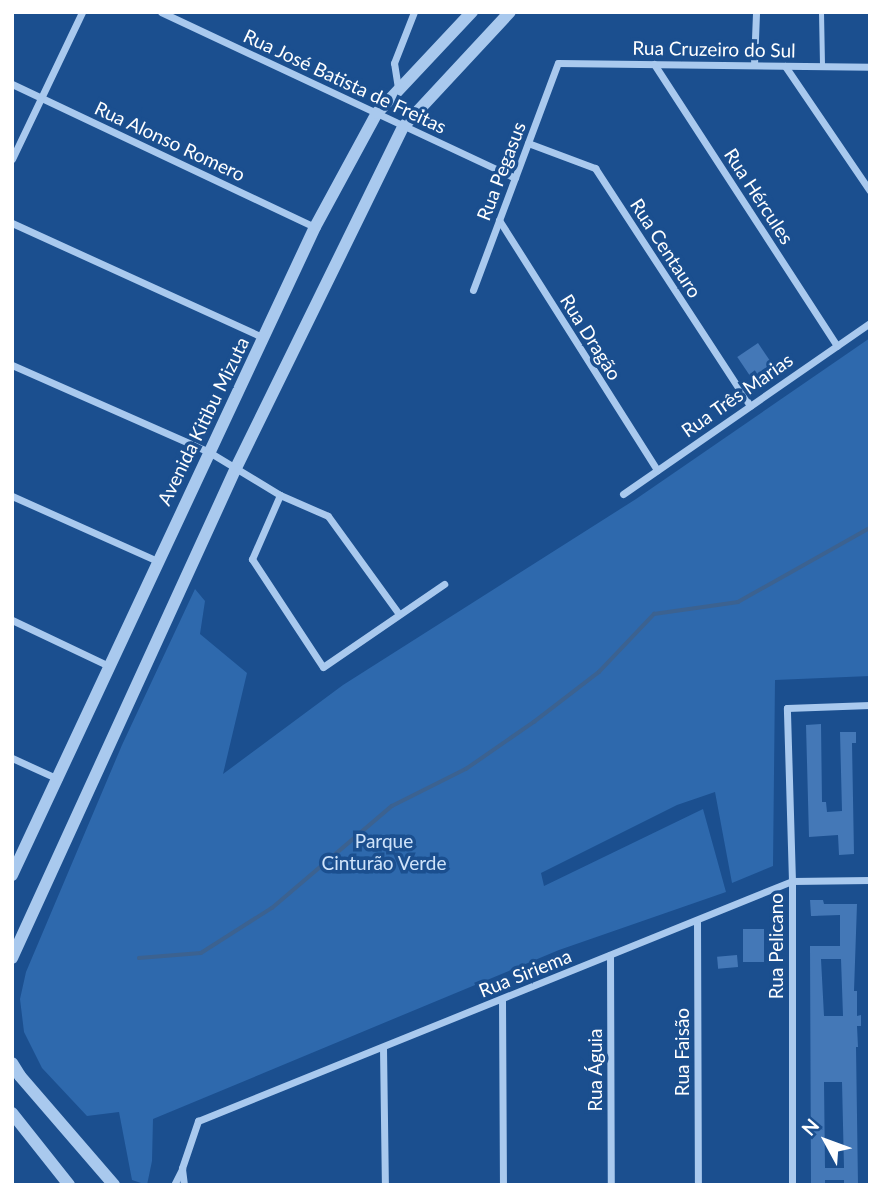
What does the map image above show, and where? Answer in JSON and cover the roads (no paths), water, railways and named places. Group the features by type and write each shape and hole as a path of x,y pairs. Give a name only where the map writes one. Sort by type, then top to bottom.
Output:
{"street":[{"path":"12,159 82,12"},
{"name":"Rua José Batista de Freitas","path":"161,12 515,178"},
{"path":"398,88 394,63 414,12"},
{"name":"Avenida Kitibu Mizuta","path":"12,875 315,227 377,113 472,12"},
{"path":"12,958 235,470 403,127 510,12"},
{"path":"754,65 756,12"},
{"name":"Rua Cruzeiro do Sul","path":"558,63 870,67"},
{"name":"Rua Pegasus","path":"473,290 558,63"},
{"name":"Rua Hércules","path":"654,64 836,346"},
{"path":"785,66 870,191"},
{"name":"Rua Alonso Romero","path":"12,84 315,227"},
{"name":"Rua Centauro","path":"528,143 595,168 750,405"},
{"name":"Rua Dragão","path":"499,220 657,470"},
{"path":"12,223 264,338"},
{"name":"Rua Três Marias","path":"622,494 870,323"},
{"path":"12,365 209,452 280,495 328,516 400,614"},
{"path":"280,495 252,559 323,667 444,584"},
{"path":"12,496 157,561"},
{"path":"12,620 109,666"},
{"name":"Rua Pelicano","path":"792,1185 792,881 788,708 870,705"},
{"path":"12,758 58,780"},
{"name":"Rua Siriema","path":"182,1168 198,1121 792,881 870,880"},
{"name":"Rua Faisão","path":"697,920 698,1185"},
{"name":"Rua Águia","path":"610,956 611,1185"},
{"path":"502,999 503,1185"},
{"path":"383,1048 384,1185"},
{"path":"12,1063 20,1076 114,1185"},
{"path":"12,1113 69,1185"},
{"path":"174,1185 182,1168"},
{"path":"182,1168 184,1185"}],"lane":[{"path":"821,12 822,66"}],"waterway":[{"path":"139,958 201,953 272,908 392,806 466,769 599,672 654,614 738,602 870,528"}],"park label":[{"name":"Parque Cinturão Verde","path":"384,852"}]}
